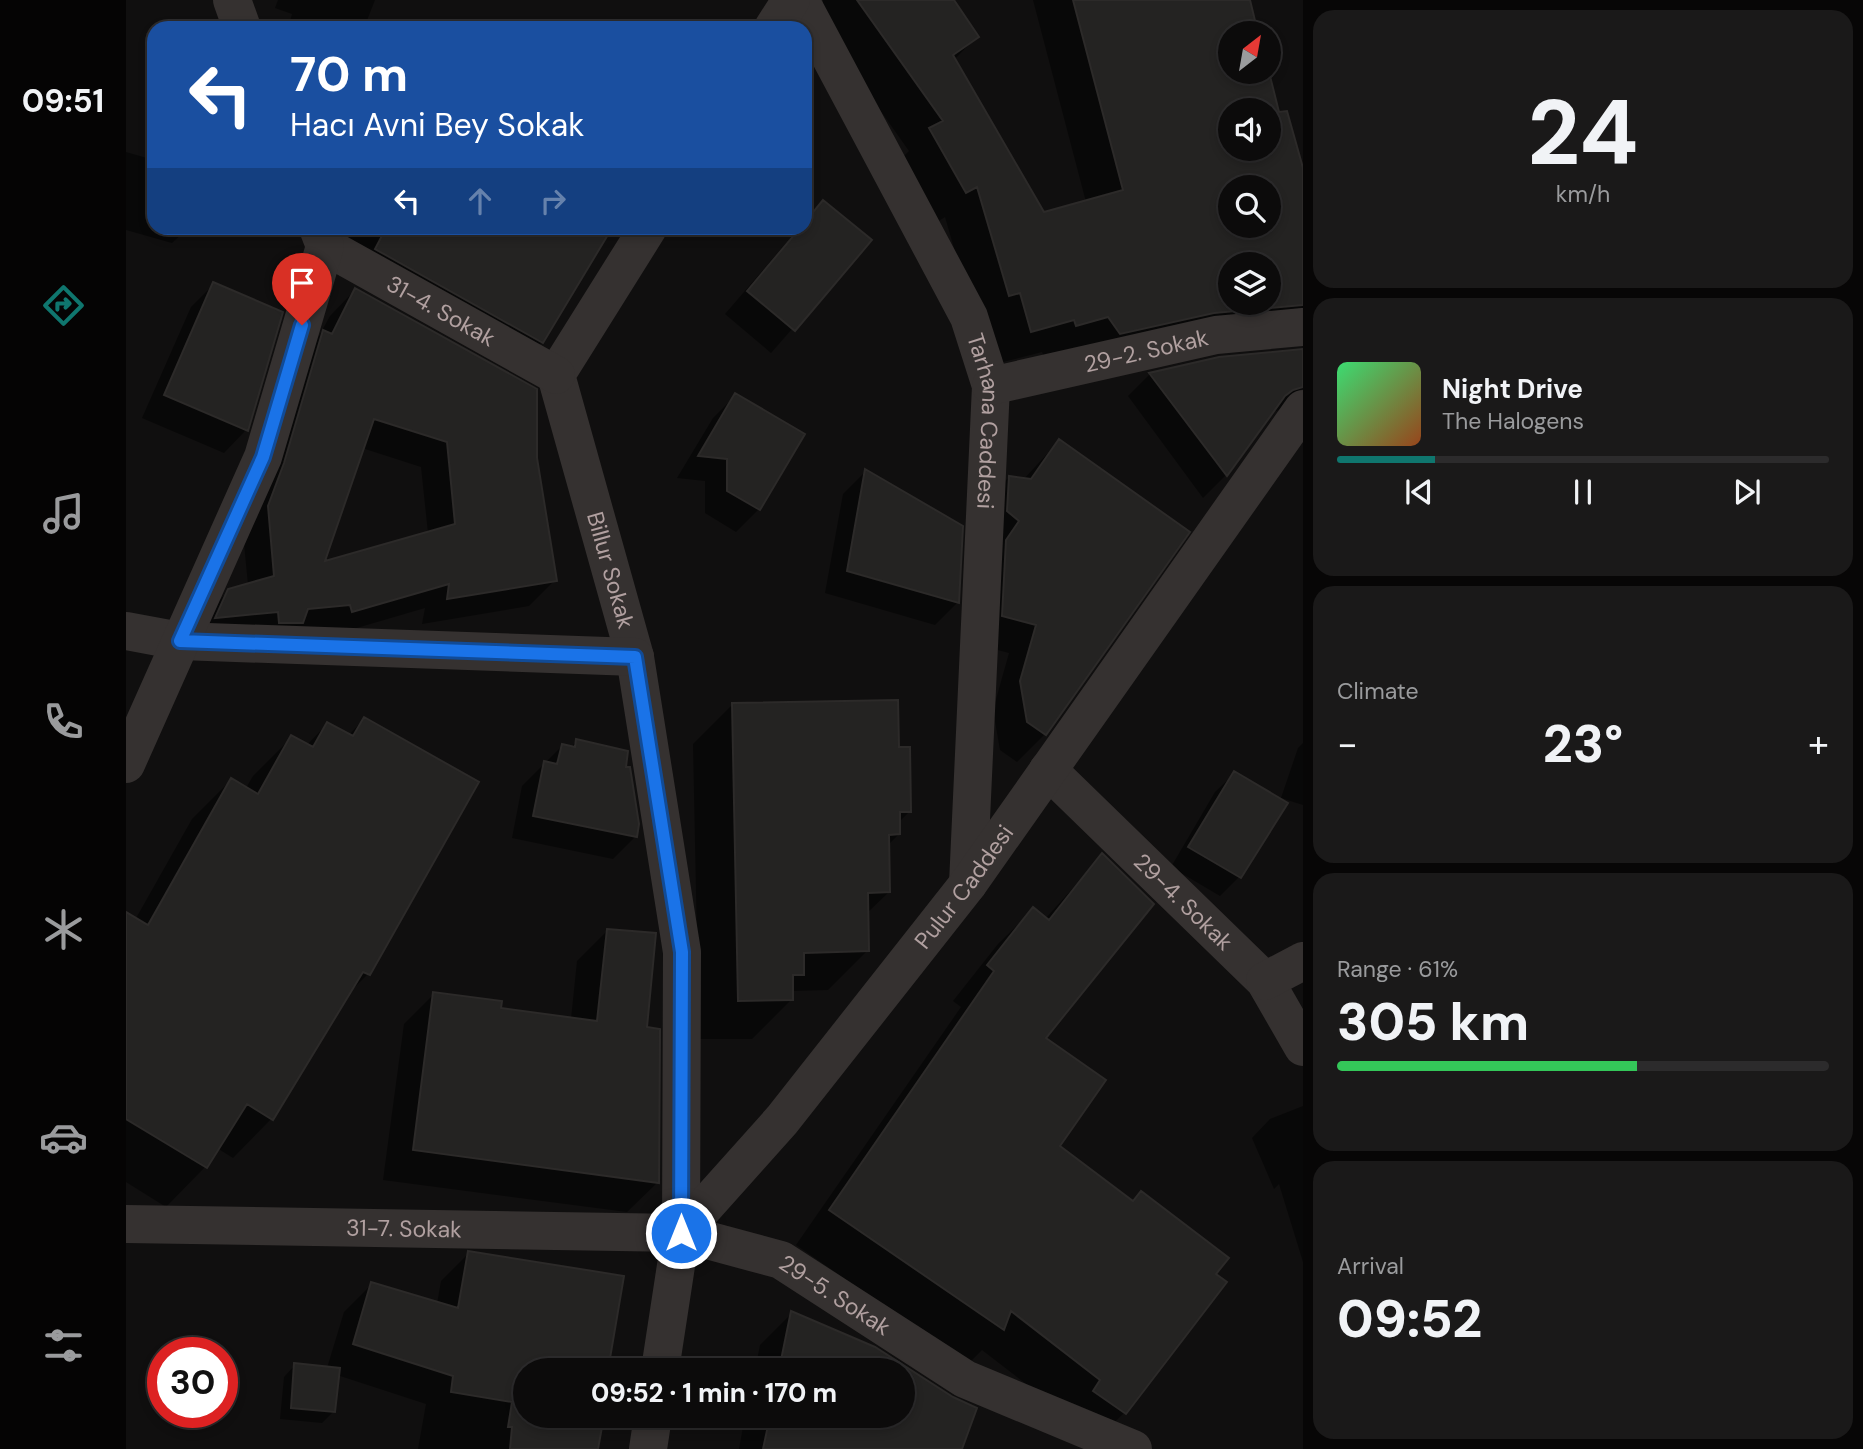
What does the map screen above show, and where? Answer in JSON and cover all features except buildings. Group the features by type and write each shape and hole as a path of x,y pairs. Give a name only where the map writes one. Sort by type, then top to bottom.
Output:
{"street":[{"path":"232,0 240,21"},
{"path":"777,21 790,0"},
{"name":"Tarhana Caddesi","path":"800,0 811,21"},
{"name":"Tarhana Caddesi","path":"812,23 969,317 991,386 968,884"},
{"path":"556,375 644,235"},
{"path":"126,764 263,457 322,237"},
{"name":"31-4. Sokak","path":"322,237 556,375"},
{"name":"29-2. Sokak","path":"991,386 1216,335 1303,327"},
{"name":"Billur Sokak","path":"556,375 635,657 682,952 681,1233"},
{"name":"Pulur Caddesi","path":"681,1233 782,1120 968,884 1303,409"},
{"path":"126,631 180,641 635,657"},
{"name":"29-4. Sokak","path":"1048,770 1265,981 1303,1047"},
{"path":"1265,981 1303,961"},
{"name":"31-7. Sokak","path":"126,1224 681,1233"},
{"path":"662,1358 681,1233"},
{"name":"29-5. Sokak","path":"681,1233 781,1260 965,1379 1133,1449"},
{"path":"648,1449 651,1428"}],"route":[{"path":"302,325 263,457 180,641 635,657 682,952 681,1233"}]}
